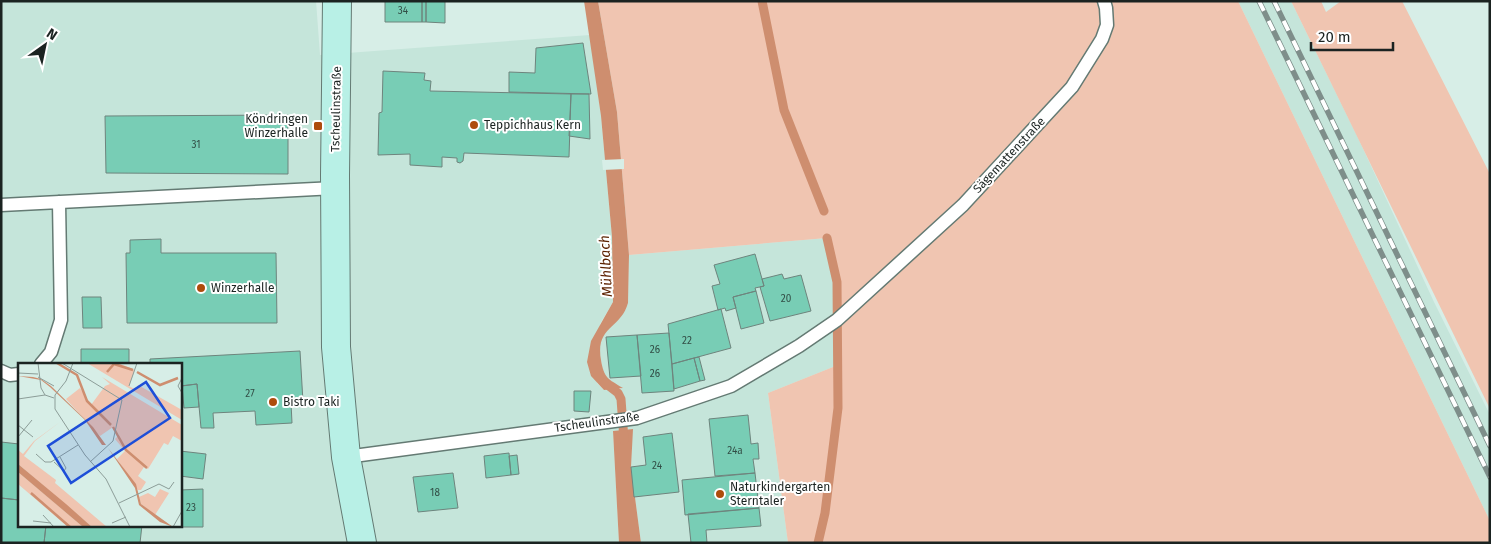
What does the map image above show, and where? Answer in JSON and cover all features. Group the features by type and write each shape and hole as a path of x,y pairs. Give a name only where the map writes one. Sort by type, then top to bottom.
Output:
{"street":[{"name":"Tscheulinstraße","path":"337,1 336,347 346,457 362,543"}],"lane":[{"name":"Sägemattenstraße","path":"874,286 963,205 1072,87 1102,39 1107,25 1104,1"},
{"path":"1,205 335,188"},
{"path":"42,363 51,352 60,320 59,202"},
{"name":"Tscheulinstraße","path":"346,457 602,421 637,418 732,386 799,346 837,320 874,286"},
{"path":"1,371 10,375 18,374"}],"shaded area":[{"path":"1,1 316,1 320,55 590,35 601,116 612,237 613,302 600,324 597,383 604,390 622,389 608,379 603,372 599,348 605,333 626,309 628,303 629,255 827,238 837,282 838,365 768,393 788,543 641,543 631,467 632,429 613,432 619,543 1,543"},
{"path":"584,1 598,1 617,112 629,255 628,303 625,312 605,334 600,349 605,374 610,380 623,388 604,390 591,376 587,362 591,341 613,302 612,237 601,116"},
{"path":"598,1 1238,1 1490,521 1490,543 788,543 768,393 838,365 837,282 827,238 629,255 617,112"},
{"path":"1238,1 1291,1 1359,140 1434,302 1490,415 1490,521"},
{"path":"1291,1 1321,1 1326,12 1341,1 1402,1 1490,174 1490,409"},
{"path":"633,429 631,467 641,543 619,543 613,431"}],"pier":[{"path":"624,159 624,169 603,170 602,160"}],"building":[{"path":"385,1 422,1 422,22 385,22"},
{"path":"422,1 426,1 426,22 422,22"},
{"path":"426,1 445,1 445,23 426,22"},
{"path":"583,43 591,94 509,92 509,72 535,73 536,48"},
{"name":"Teppichhaus Kern","path":"383,71 425,73 424,80 431,81 430,91 571,94 569,157 464,153 463,161 460,163 457,162 457,158 442,157 442,167 410,165 410,154 378,155"},
{"path":"571,94 589,94 590,139 569,136"},
{"path":"288,115 288,174 106,173 105,116"},
{"name":"Winzerhalle","path":"161,239 161,253 276,253 277,323 127,323 126,253 130,253 130,240"},
{"path":"755,254 764,286 755,288 756,291 733,297 736,308 726,311 725,308 718,310 712,286 720,284 714,265"},
{"path":"782,274 784,279 801,275 811,311 770,321 760,287 764,286 762,279"},
{"path":"756,291 764,323 741,329 733,297"},
{"path":"82,297 101,297 102,328 83,328"},
{"path":"721,309 731,348 672,364 668,324"},
{"path":"669,333 674,391 642,393 637,335"},
{"path":"637,335 641,376 610,378 606,337"},
{"path":"81,349 129,349 129,363 81,363"},
{"path":"300,351 303,402 291,403 292,423 256,425 255,411 213,413 214,428 201,428 197,384 181,386 181,363 150,363 150,359"},
{"path":"699,357 705,380 700,381 694,358"},
{"path":"694,358 700,381 674,389 672,364"},
{"path":"197,384 199,407 184,408 182,386"},
{"path":"574,391 591,391 589,412 574,411"},
{"path":"748,415 751,444 758,443 759,459 753,459 755,473 715,476 709,419"},
{"path":"672,433 679,492 634,497 631,467 646,465 643,437"},
{"path":"1,442 18,444 18,500 1,498"},
{"path":"181,451 206,454 203,479 181,476"},
{"path":"509,453 511,475 486,478 484,456"},
{"path":"517,455 519,474 511,475 509,456"},
{"path":"453,473 458,508 418,512 413,477"},
{"name":"Naturkindergarten Sterntaler","path":"755,473 759,508 685,515 682,480"},
{"path":"203,489 203,527 172,527 181,526 181,490"},
{"path":"1,498 18,500 18,526 46,526 44,543 1,543"},
{"path":"759,508 761,526 706,530 707,543 691,543 688,514"},
{"path":"46,526 142,526 140,543 44,543"}],"waterway":[{"path":"762,1 784,110 824,211"},
{"path":"818,543 825,513 838,408 837,282 827,238"},
{"name":"Mühlbach","path":"605,383 618,393 621,399 624,440"}],"railway":[{"path":"1259,1 1490,477"},
{"path":"1274,1 1490,446"}],"place":[{"name":"Teppichhaus Kern","path":"474,125"},
{"name":"Köndringen Winzerhalle","path":"318,126"},
{"name":"Winzerhalle","path":"201,288"},
{"name":"Bistro Taki","path":"273,402"},
{"name":"Naturkindergarten Sterntaler","path":"720,494"}]}
